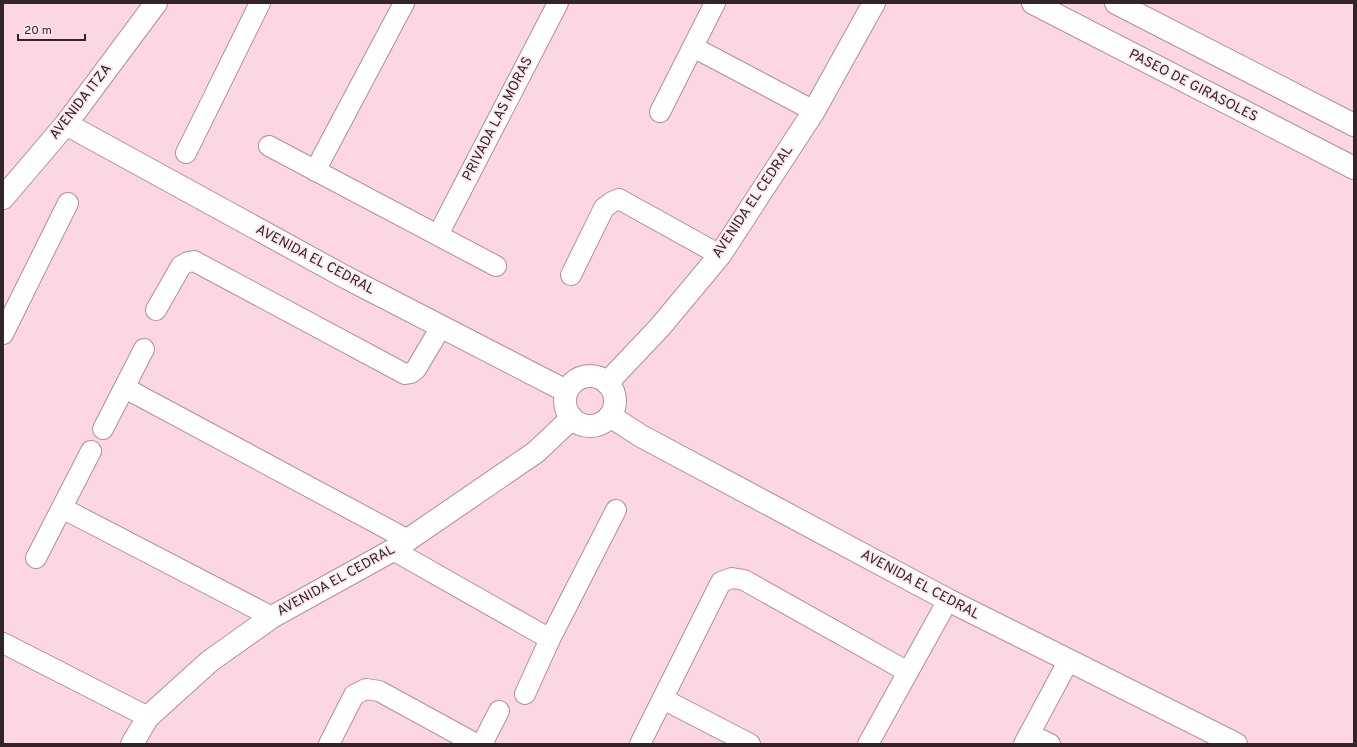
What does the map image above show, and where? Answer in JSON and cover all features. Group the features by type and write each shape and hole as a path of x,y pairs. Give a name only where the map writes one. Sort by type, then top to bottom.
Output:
{"street":[{"name":"AVENIDA ITZA","path":"3,198 66,124 156,3"},
{"path":"186,153 260,3"},
{"path":"315,171 404,3"},
{"name":"PRIVADA LAS MORAS","path":"438,235 558,3"},
{"path":"660,112 715,3"},
{"name":"AVENIDA EL CEDRAL","path":"607,383 660,328 720,255 814,111 874,3"},
{"name":"PASEO DE GIRASOLES","path":"1033,3 1354,168"},
{"path":"1116,3 1354,125"},
{"path":"693,47 814,111"},
{"name":"AVENIDA EL CEDRAL","path":"66,124 347,278 566,391"},
{"path":"269,146 496,266"},
{"path":"571,275 604,208 619,199 720,255"},
{"path":"3,334 68,203"},
{"path":"156,310 181,266 188,262 194,261 405,374 411,373 416,369 441,327"},
{"path":"103,429 144,349"},
{"path":"594,376 607,383 613,392 615,400 614,408 610,416 595,425 579,423 572,418 565,405 566,391 578,378 594,376"},
{"path":"125,388 400,545 550,638"},
{"name":"AVENIDA EL CEDRAL","path":"610,416 641,436 948,600 1236,744"},
{"name":"AVENIDA EL CEDRAL","path":"132,744 148,717 210,661 272,617 400,545 536,452 572,418"},
{"path":"36,558 91,451"},
{"path":"62,508 272,617"},
{"path":"525,694 550,638 616,510"},
{"path":"640,744 721,582 732,578 744,580 908,672"},
{"path":"868,744 948,600"},
{"path":"3,643 148,717"},
{"path":"1050,744 1026,739 1068,660"},
{"path":"329,744 354,695 366,689 379,691 476,744"},
{"path":"663,699 750,744"},
{"path":"482,744 499,711"}]}
